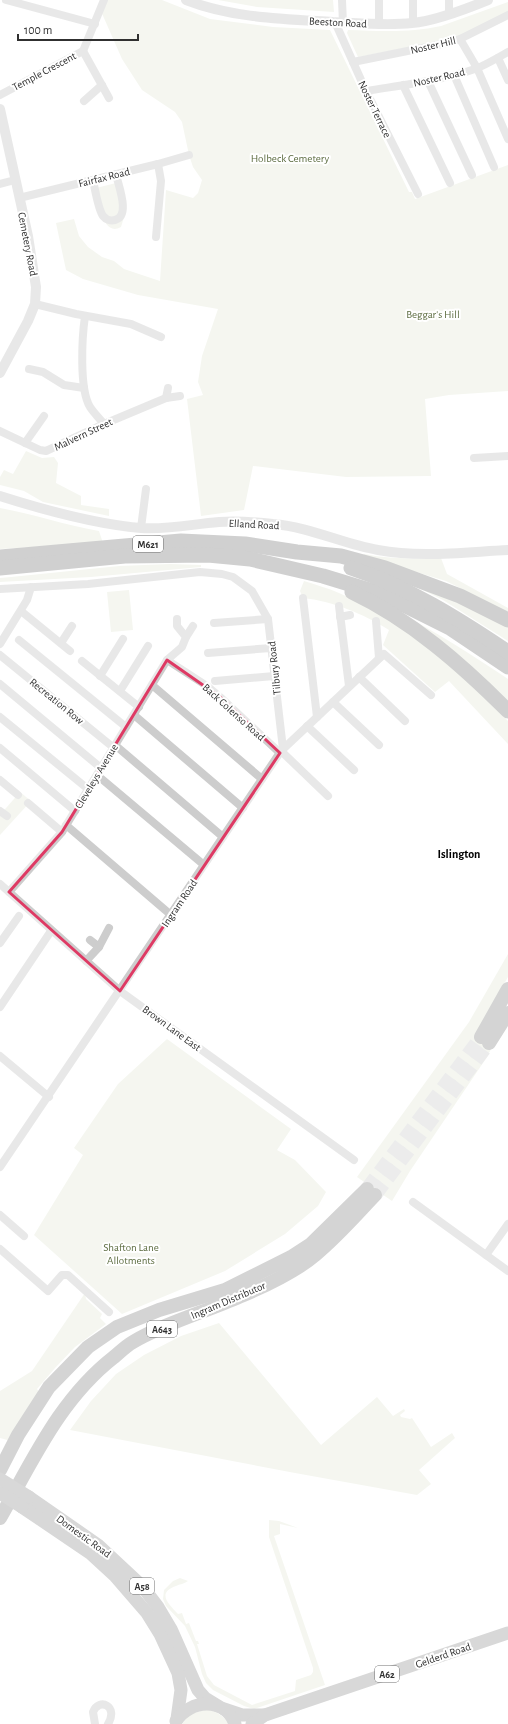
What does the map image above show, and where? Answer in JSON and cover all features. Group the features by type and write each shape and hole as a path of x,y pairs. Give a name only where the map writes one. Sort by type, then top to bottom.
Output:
{"highway":[{"name":"M621","path":"0,557 181,541 245,544 296,552 367,573 448,613 508,652"},
{"path":"296,552 341,556 385,568 460,596 508,620"},
{"name":"M621","path":"0,568 125,556 208,555 250,559 290,567 347,582 382,594 450,628 508,667"},
{"path":"290,567 361,596 397,618 435,644 473,676 508,711"},
{"path":"508,990 485,1040 508,1013"},
{"name":"Ingram Distributor","path":"0,1470 18,1435 49,1386 88,1347 117,1327 159,1310 225,1290 291,1257 311,1244 371,1192 336,1237 314,1256 295,1269 242,1296 180,1320 132,1342 105,1364 78,1390 57,1419 0,1518"}],"main road":[{"name":"Domestic Road","path":"0,1479 26,1502 90,1553 131,1593 147,1613 160,1634 178,1672 181,1690 176,1722"},
{"name":"Domestic Road","path":"0,1493 26,1502 98,1545 142,1586 158,1608 170,1629 198,1690 205,1698 221,1708"},
{"name":"Gelderd Road","path":"252,1724 265,1715 508,1633"},
{"path":"176,1722 189,1708 199,1704 209,1704 221,1708"},
{"name":"Gelderd Road","path":"221,1708 242,1715 265,1715"},
{"name":"A58","path":"221,1708 229,1714 235,1724"}],"street":[{"path":"6,0 95,24"},
{"name":"Temple Crescent","path":"0,95 82,51 95,24 104,0"},
{"name":"Beeston Road","path":"186,0 217,10 291,20 379,24 413,23 449,14 486,0"},
{"path":"339,22 342,0"},
{"path":"379,0 379,24"},
{"path":"413,0 413,23"},
{"path":"449,0 449,14"},
{"name":"Noster Hill","path":"353,62 447,43 460,39 508,16"},
{"name":"Noster Terrace","path":"339,22 353,62 418,194"},
{"path":"460,39 476,68 508,139"},
{"path":"82,51 109,98"},
{"name":"Noster Road","path":"366,90 428,81 454,75 476,68 508,52"},
{"path":"498,58 508,80"},
{"path":"454,75 494,167"},
{"path":"428,81 472,175"},
{"path":"403,85 450,184"},
{"path":"84,101 102,86"},
{"name":"Cemetery Road","path":"0,109 34,270 36,286 35,304 28,321 0,373"},
{"name":"Fairfax Road","path":"19,198 158,164 188,155"},
{"path":"156,237 161,181 158,164"},
{"path":"93,180 103,216 109,220 116,220 122,215 123,208 116,174"},
{"path":"0,184 15,180"},
{"path":"35,304 85,316 131,324 161,337"},
{"path":"85,316 81,339 84,388 89,406 104,424"},
{"path":"29,369 43,372 64,385 84,388"},
{"path":"166,398 168,388"},
{"name":"Malvern Street","path":"0,431 40,450 46,451 104,424 166,398 180,396"},
{"path":"25,443 44,416"},
{"path":"474,458 508,456"},
{"path":"141,528 146,489"},
{"name":"Elland Road","path":"0,496 38,508 97,521 141,528 182,527 220,522 254,522 303,529 378,550 403,553 508,550"},
{"name":"Tilbury Road","path":"31,587 88,584 210,572 233,577 252,591 268,619 281,751"},
{"path":"0,589 31,587 27,600 0,644"},
{"path":"306,601 316,717"},
{"path":"338,606 349,686"},
{"path":"21,611 70,651"},
{"path":"340,617 350,615"},
{"path":"177,619 177,626 186,637"},
{"path":"214,623 268,619"},
{"path":"376,621 381,632 378,658"},
{"path":"60,643 72,626"},
{"name":"Cleveleys Avenue","path":"9,892 64,829 167,660 182,647 193,626"},
{"path":"100,676 123,639"},
{"path":"19,640 126,727"},
{"path":"120,692 148,646"},
{"path":"208,653 271,648"},
{"path":"378,658 384,654 431,695"},
{"name":"Recreation Row","path":"0,655 115,746 223,837"},
{"name":"Ingram Road","path":"0,1167 49,1097 281,751 378,658"},
{"name":"Back Colenso Road","path":"167,660 196,678 220,697 281,751 328,796"},
{"path":"82,661 139,707"},
{"path":"215,681 274,676"},
{"path":"359,677 405,721"},
{"path":"0,684 204,865"},
{"path":"152,685 262,779"},
{"path":"333,702 379,745"},
{"path":"134,715 243,808"},
{"path":"0,717 88,789"},
{"path":"307,726 354,770"},
{"path":"0,748 75,810"},
{"path":"0,780 18,794"},
{"path":"28,803 64,829 171,915"},
{"path":"0,811 7,816"},
{"name":"Brown Lane East","path":"0,884 120,991 354,1160"},
{"path":"0,943 19,916"},
{"path":"86,962 99,947 109,928"},
{"path":"0,1007 52,931"},
{"path":"90,940 99,947"},
{"path":"0,1056 49,1097"},
{"path":"413,1202 508,1271"},
{"path":"0,1215 24,1236"},
{"path":"486,1255 508,1224"},
{"path":"0,1249 48,1290 59,1278 65,1274 68,1275 109,1312"},
{"path":"95,1724 93,1712 96,1707 102,1704 108,1706 112,1711 112,1717 108,1724"}],"highlighted area":[{"path":"167,660 220,697 280,753 120,991 9,892 62,832"}],"green space":[{"path":"104,0 162,0 210,19 273,27 330,30 409,192 412,192 415,199 508,165 508,391 449,395 425,399 431,476 346,477 253,466 244,510 201,516 187,399 203,395 198,382 202,356 218,309 138,295 83,279 66,270 56,223 74,219 79,236 88,247 102,257 114,261 124,269 160,281 166,190 193,198 198,193 202,180 193,167 182,122 175,112 142,90 122,59 100,9"},
{"path":"218,0 333,0 334,12 257,7"},
{"path":"508,2 508,14 457,38 358,57 347,33 348,30 406,31 441,26"},
{"path":"116,183 124,217 121,227 115,229 110,227 102,216 96,188"},
{"path":"26,451 42,458 54,457 58,463 56,483 81,496 81,505 109,509 109,516 43,502 24,491 0,485 0,477 4,470 13,474"},
{"path":"0,508 99,531 103,543 0,549"},
{"path":"364,554 402,558 441,558 447,574 508,608 508,612 446,581 363,556"},
{"path":"170,564 201,565 201,567 91,577 0,582 0,578 119,566"},
{"path":"397,577 430,588 508,625 508,641 443,600"},
{"path":"304,581 335,591 362,604 386,617 430,648 471,684 508,721 508,744 449,681 435,692 383,645 389,630 348,609 325,602 303,598 300,591"},
{"path":"129,590 133,630 111,632 107,592"},
{"path":"395,610 452,643 508,679 508,707"},
{"path":"20,792 31,801 0,835 0,815"},
{"path":"508,954 508,977 476,1033 492,1047 487,1057 410,1171 392,1201 357,1177 469,1022"},
{"name":"Shafton Lane Allotments","path":"167,1039 291,1129 277,1150 295,1160 326,1192 318,1206 285,1234 225,1271 122,1314 34,1235 83,1155 74,1148 118,1084"},
{"path":"85,1293 86,1299 102,1314 100,1318 106,1324 75,1347 37,1389 39,1392 11,1441 0,1438 0,1391 32,1371"},
{"path":"219,1323 321,1445 377,1397 393,1416 404,1409 405,1411 400,1415 401,1417 412,1418 431,1447 452,1433 455,1438 419,1470 431,1484 417,1495 70,1430 91,1401 116,1374 144,1355 181,1336"},
{"path":"269,1520 279,1521 298,1528 280,1524 280,1534 274,1536 325,1685 254,1709 244,1706 213,1690 206,1683 195,1647 185,1626 166,1606 163,1599 164,1590 173,1581 180,1578 188,1581 170,1589 165,1595 166,1599 178,1614 182,1613 186,1624 189,1623 196,1641 198,1641 199,1644 197,1644 207,1676 214,1685 252,1705 295,1691 296,1680 311,1675 313,1668 269,1537"},
{"path":"208,1709 215,1711 229,1724 182,1724 190,1714"}],"tunnel":[{"path":"367,1189 481,1037"},
{"path":"375,1195 489,1043"}],"district":[{"name":"Islington","path":"459,854"}],"park label":[{"name":"Holbeck Cemetery","path":"290,158"},
{"name":"Beggar's Hill","path":"433,314"}]}
